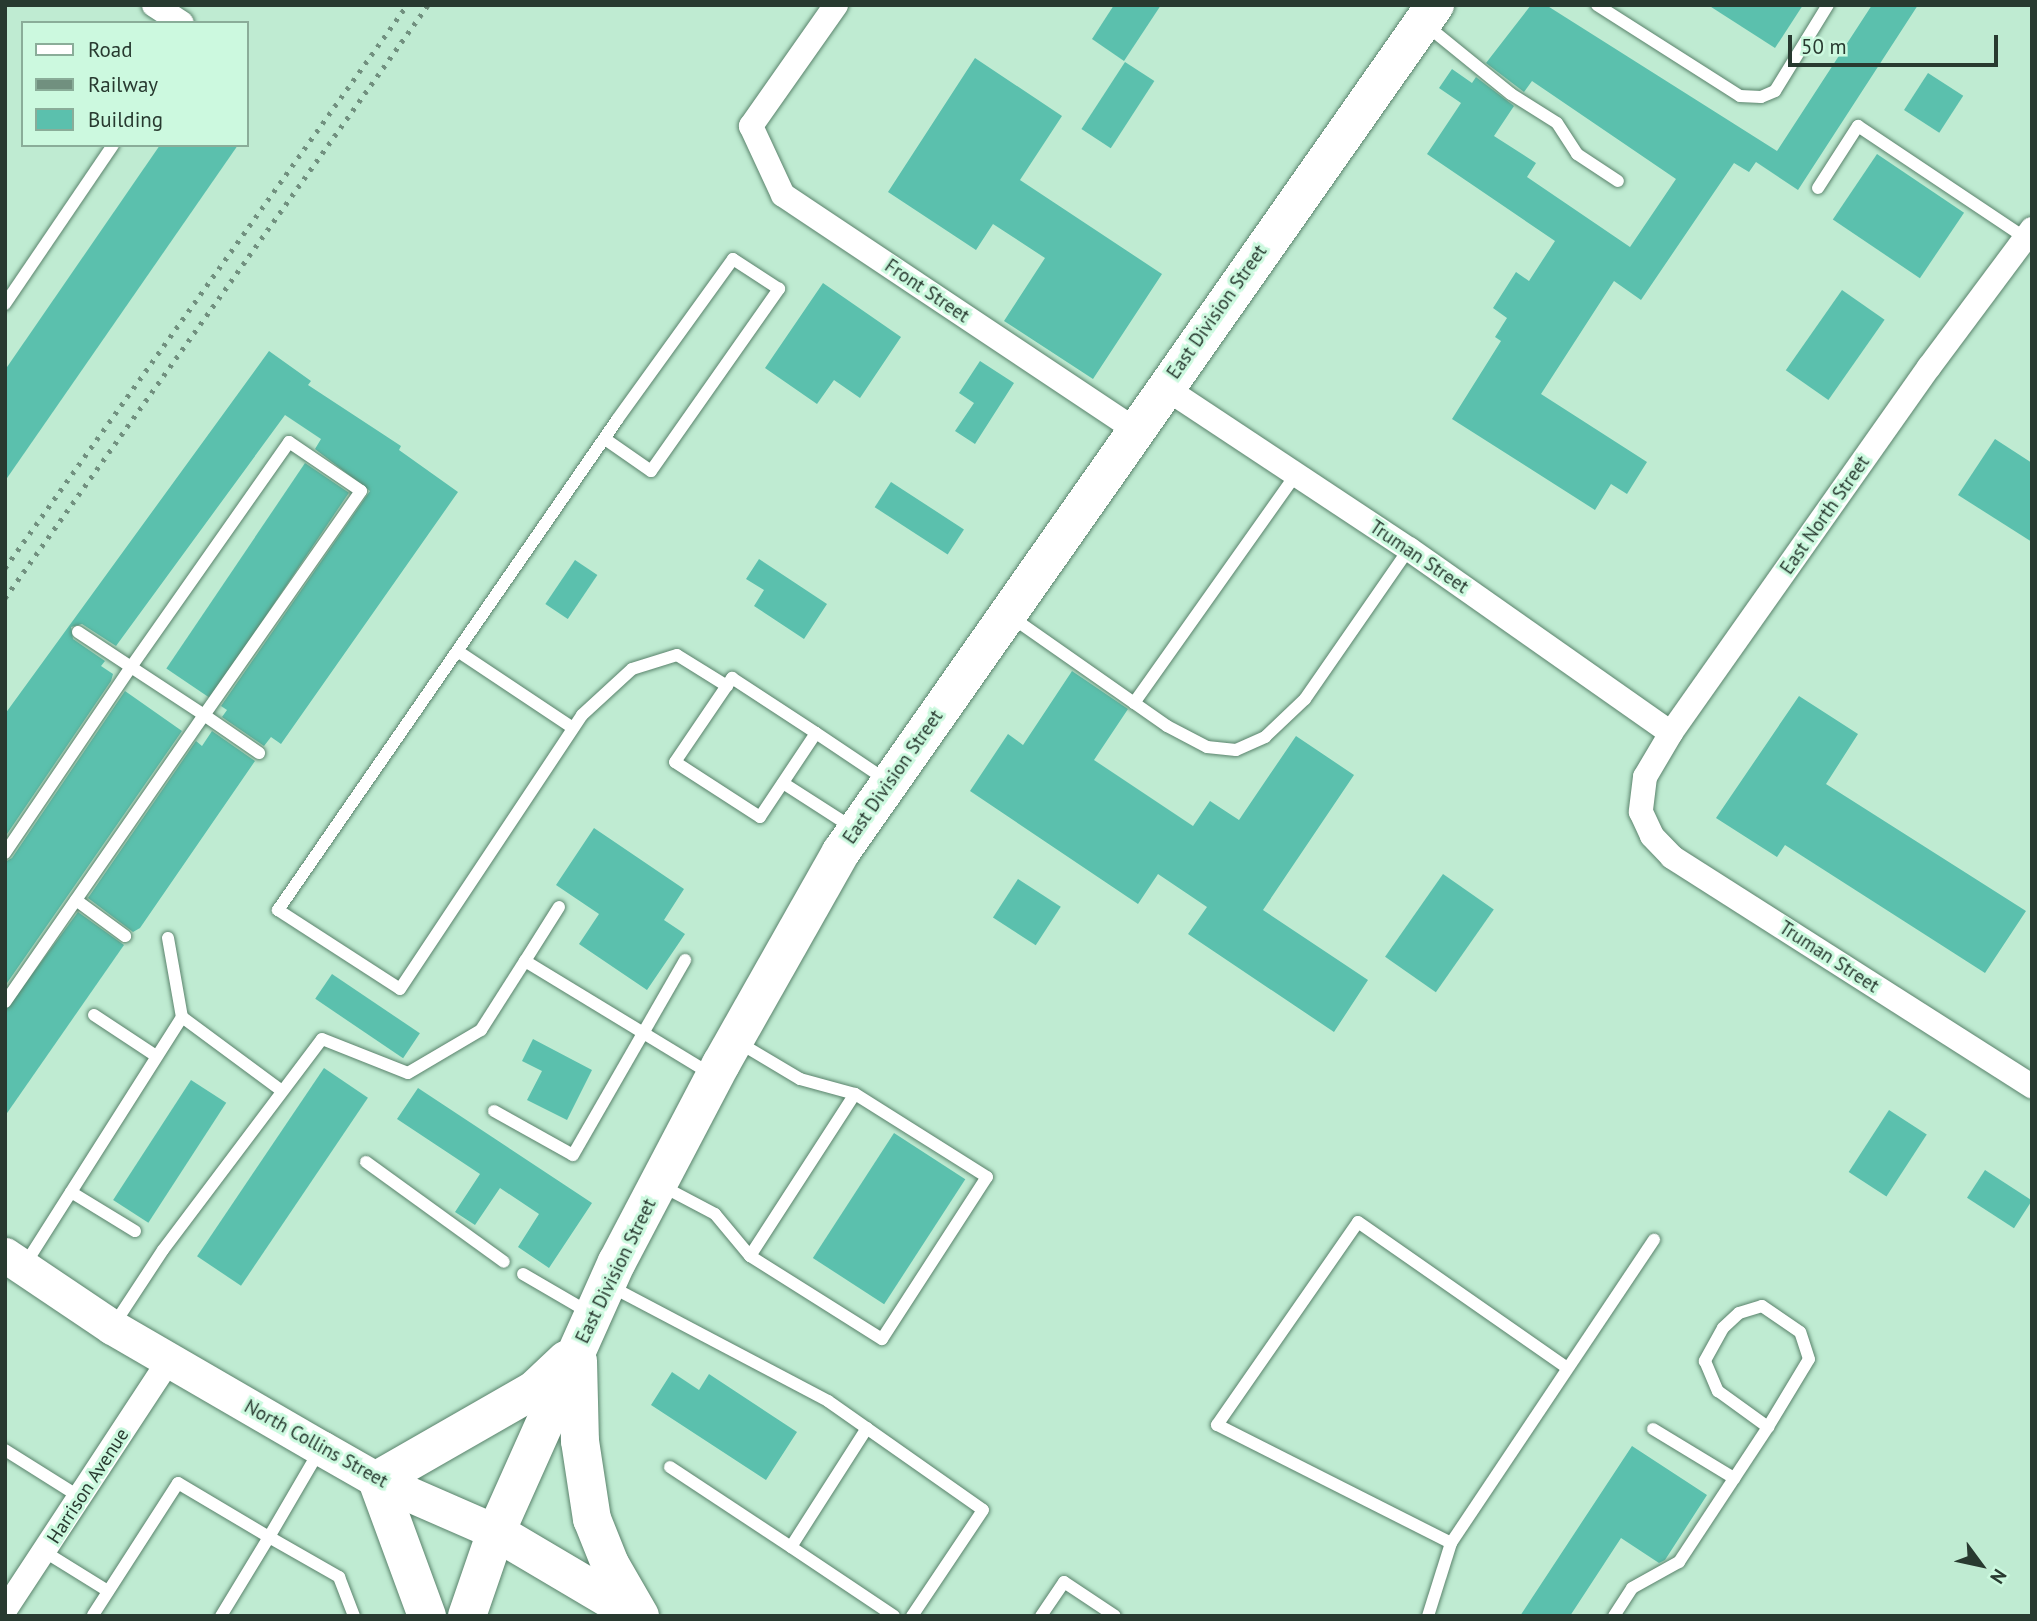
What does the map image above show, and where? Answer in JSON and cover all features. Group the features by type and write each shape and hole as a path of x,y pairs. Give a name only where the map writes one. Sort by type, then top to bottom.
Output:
{"main road":[{"name":"East Division Street","path":"467,1616 496,1532 593,1316 658,1184 735,1040 856,831 1134,429 1429,14"},
{"name":"North Collins Street","path":"14,1261 112,1327 377,1480 496,1532 639,1616"},
{"path":"427,1616 377,1480 534,1390 593,1316"},
{"path":"593,1316 580,1441 592,1519 610,1564 639,1616"}],"street":[{"path":"154,5 179,21"},
{"name":"Front Street","path":"836,5 751,126 783,195 1134,429"},
{"name":"East North Street","path":"1642,812 1645,777 1671,733 2029,233"},
{"name":"Truman Street","path":"1164,387 1409,549 1671,733"},
{"name":"Truman Street","path":"1642,812 1651,836 1672,857 2032,1086"},
{"name":"Harrison Avenue","path":"5,1610 169,1360"}],"lane":[{"path":"1597,5 1740,96 1761,97 1775,91 1828,5"},
{"path":"1429,14 1511,94 1558,123 1577,154 1618,181"},
{"path":"1818,188 1858,126 2029,233"},
{"path":"5,304 112,147"},
{"path":"605,439 651,471 779,289 733,259 605,439 278,910 400,989 573,728 632,669 677,655 727,686"},
{"path":"5,853 289,442 361,491 5,1002"},
{"path":"1135,703 1296,474"},
{"path":"1007,614 1135,703 1207,747 1236,750 1265,737 1305,699 1409,549"},
{"path":"78,632 259,752"},
{"path":"459,652 573,728"},
{"path":"816,733 760,817 675,762 732,678 816,733 890,782"},
{"path":"783,783 856,831"},
{"path":"76,901 125,936"},
{"path":"112,1327 322,1039 408,1073 481,1030 559,907"},
{"path":"168,937 182,1017 282,1091"},
{"path":"494,1111 573,1155 685,960"},
{"path":"525,961 715,1076"},
{"path":"94,1015 156,1056"},
{"path":"14,1261 71,1192 182,1017"},
{"path":"658,1184 715,1214 750,1256 882,1339 986,1177 855,1094 800,1079 735,1040"},
{"path":"750,1256 855,1094"},
{"path":"366,1162 504,1262"},
{"path":"71,1192 135,1231"},
{"path":"1451,1543 1217,1425 1358,1222 1567,1368"},
{"path":"1428,1616 1451,1543 1654,1240"},
{"path":"523,1274 593,1316 828,1401 983,1510 912,1616"},
{"path":"1614,1616 1632,1588 1679,1562 1768,1427 1809,1359 1800,1332 1762,1307 1739,1313 1723,1328 1705,1361 1718,1391 1768,1427"},
{"path":"792,1547 867,1428"},
{"path":"1653,1429 1734,1478"},
{"path":"221,1616 321,1448"},
{"path":"5,1450 80,1497"},
{"path":"670,1467 894,1616"},
{"path":"93,1615 178,1483 339,1577 354,1616"},
{"path":"45,1552 108,1591"},
{"path":"1041,1616 1064,1582 1115,1616"}],"building":[{"path":"1114,5 1161,5 1124,61 1092,39"},
{"path":"1531,5 1546,5 1777,151 1872,5 1918,5 1798,190 1756,162 1749,172 1734,163 1641,300 1614,281 1541,394 1647,462 1627,494 1611,484 1595,510 1452,419 1501,341 1495,337 1507,318 1493,308 1516,272 1529,281 1555,241 1427,154 1461,103 1439,88 1452,69 1472,83 1476,77 1514,106 1494,136 1536,163 1527,177 1630,247 1676,179 1532,81 1524,92 1486,63"},
{"path":"1708,5 1803,5 1775,48"},
{"path":"975,58 1062,116 1020,180 1162,274 1093,379 1004,321 1045,258 993,224 976,250 888,192"},
{"path":"1125,62 1154,81 1111,148 1081,129"},
{"path":"1928,73 1963,96 1939,133 1904,110"},
{"path":"159,147 237,147 5,481 5,370"},
{"path":"1877,154 1964,213 1920,278 1833,219"},
{"path":"823,283 901,337 860,398 834,380 817,404 765,368"},
{"path":"1842,290 1885,320 1828,400 1786,370"},
{"path":"269,351 311,381 308,385 401,446 399,450 458,492 281,744 271,737 264,746 222,717 227,710 221,706 370,491 315,449 321,439 285,415 116,646 82,624 71,627 73,639 105,661 101,666 113,674 111,681 5,837 5,714"},
{"path":"980,361 1014,383 975,444 955,431 974,403 959,393"},
{"path":"1995,439 2032,463 2032,542 1958,495"},
{"path":"305,463 349,493 210,698 166,669"},
{"path":"891,482 964,529 948,555 875,507"},
{"path":"759,559 827,604 804,639 754,606 764,590 746,579"},
{"path":"575,560 597,575 568,619 545,604"},
{"path":"1072,671 1128,709 1094,760 1193,826 1210,801 1239,820 1296,736 1354,775 1263,910 1368,980 1334,1032 1188,934 1207,907 1158,874 1138,904 970,791 1008,734 1023,745"},
{"path":"125,691 182,731 5,986 5,862 12,858"},
{"path":"1799,696 1858,734 1826,784 2026,911 1985,973 1785,845 1777,857 1716,818"},
{"path":"212,731 255,761 140,928 133,932 88,898 196,741 202,746"},
{"path":"594,828 684,889 664,920 685,934 647,990 579,944 599,914 556,885"},
{"path":"1443,874 1494,910 1436,992 1385,957"},
{"path":"1018,879 1061,907 1036,945 993,918"},
{"path":"78,912 124,945 5,1116 5,1011"},
{"path":"332,974 420,1033 403,1058 315,999"},
{"path":"533,1039 592,1070 567,1120 527,1100 542,1071 522,1061"},
{"path":"324,1068 368,1098 241,1286 197,1256"},
{"path":"191,1080 226,1103 148,1223 113,1200"},
{"path":"418,1088 592,1203 549,1268 518,1247 539,1214 500,1188 475,1225 455,1212 480,1174 397,1119"},
{"path":"1889,1110 1927,1135 1886,1197 1849,1172"},
{"path":"894,1133 965,1179 884,1304 813,1258"},
{"path":"1985,1170 2032,1200 2014,1228 1967,1198"},
{"path":"672,1372 699,1390 709,1374 797,1432 766,1480 651,1405"},
{"path":"1632,1446 1707,1495 1665,1560 1659,1563 1621,1538 1570,1616 1520,1616"}],"railway":[{"path":"5,568 407,5"},
{"path":"5,598 428,5"}]}
